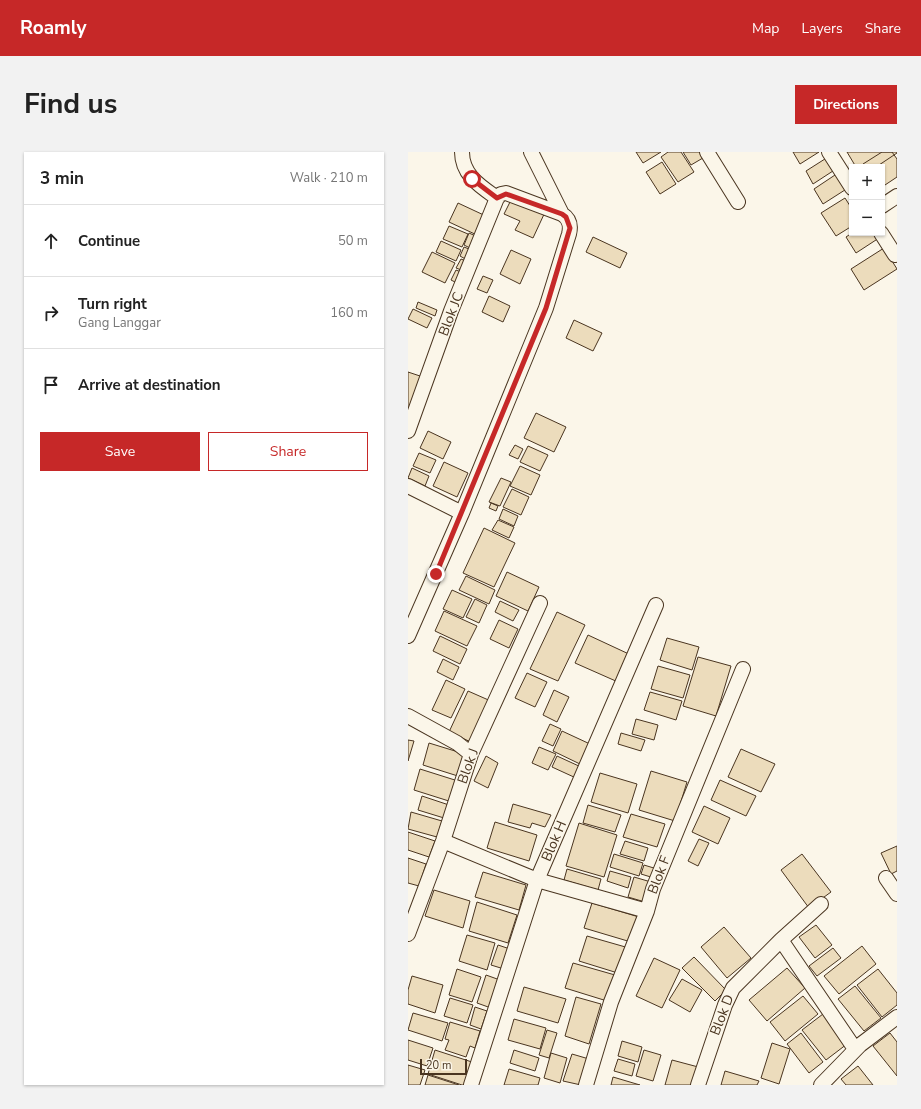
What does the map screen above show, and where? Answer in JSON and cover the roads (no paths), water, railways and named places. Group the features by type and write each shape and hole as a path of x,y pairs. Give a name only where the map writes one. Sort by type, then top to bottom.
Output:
{"street":[{"path":"462,152 462,161 472,179 497,198 506,194 562,214"},
{"path":"408,636 462,513 546,308 570,228 566,217 562,214 531,152"},
{"path":"707,152 738,202"},
{"path":"829,152 849,183"},
{"path":"885,204 897,196"},
{"name":"Blok JC","path":"408,431 452,311 497,198"},
{"path":"883,236 894,255"},
{"path":"408,486 462,513"},
{"name":"Blok J","path":"408,934 443,841 471,754 540,603"},
{"name":"Blok H","path":"471,1085 537,880 656,605"},
{"name":"Blok F","path":"586,1085 611,1002 647,911 653,889 743,669"},
{"path":"408,716 457,743 471,754"},
{"path":"443,841 537,880 647,911"},
{"path":"886,878 897,894"},
{"name":"Blok D","path":"698,1085 724,1005 733,988 781,940 821,904"},
{"path":"781,940 858,1047"},
{"path":"821,1085 858,1047 897,1017"}]}
